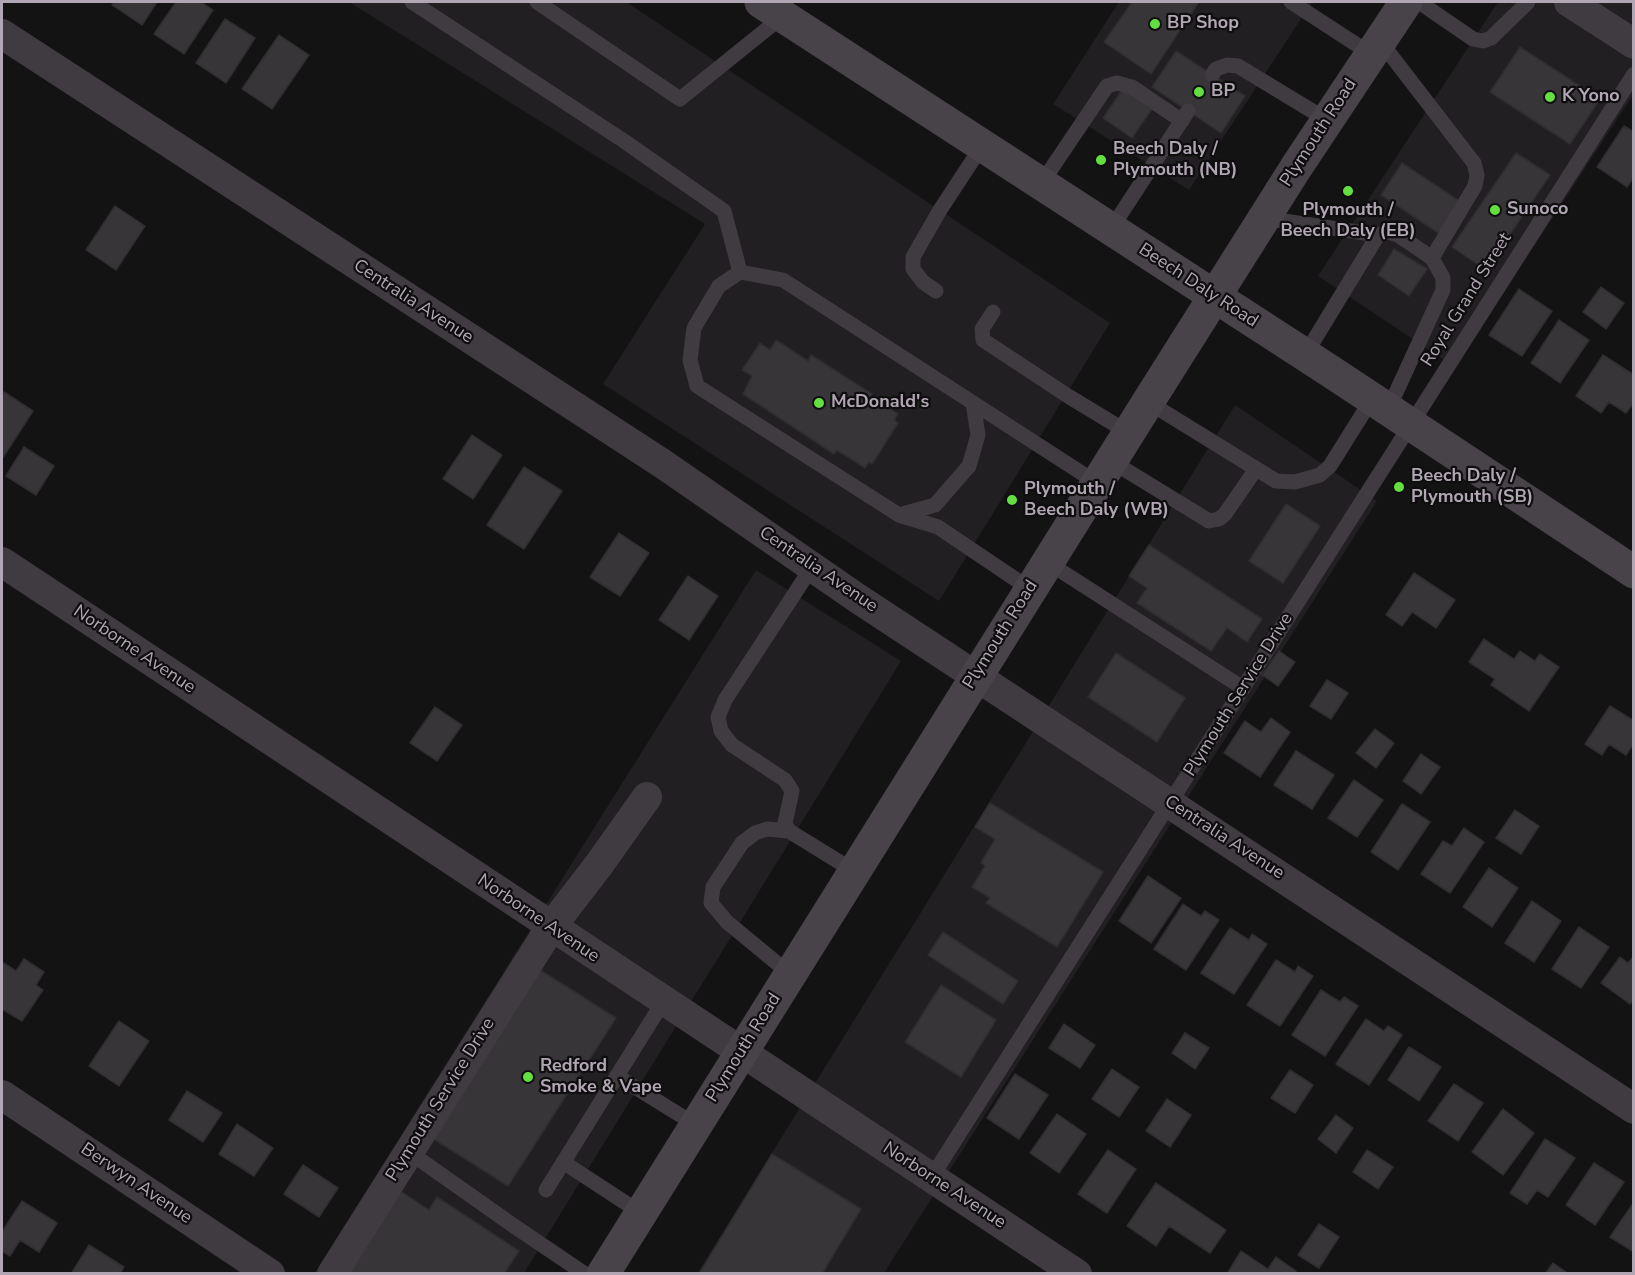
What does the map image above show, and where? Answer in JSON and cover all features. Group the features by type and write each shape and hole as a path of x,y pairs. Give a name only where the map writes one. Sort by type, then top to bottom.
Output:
{"main road":[{"name":"Plymouth Road","path":"603,1274 1264,218 1406,2"},
{"name":"Beech Daly Road","path":"772,9 1391,411 1634,573"}],"street":[{"path":"1569,2 1634,44"},
{"name":"Centralia Avenue","path":"2,34 663,464 812,567 1634,1109"},
{"name":"Norborne Avenue","path":"2,562 663,1002 1077,1274"},
{"name":"Plymouth Service Drive","path":"332,1274 551,927 598,866 646,797"},
{"name":"Berwyn Avenue","path":"2,1095 270,1274"}],"lane":[{"path":"412,2 624,141 724,211 741,272"},
{"path":"537,2 680,99 772,9"},
{"path":"1291,2 1375,47 1474,163 1477,175 1475,186 1432,258"},
{"path":"1419,2 1473,39 1483,41 1491,38 1528,2"},
{"path":"1212,75 1216,69 1227,65 1238,66 1327,120"},
{"name":"Royal Grand Street","path":"1391,411 1634,74"},
{"path":"1041,184 1107,86 1117,83 1132,87 1185,116 1111,229"},
{"path":"936,291 923,282 913,269 913,257 940,210 982,146"},
{"path":"1148,402 1276,481 1296,482 1320,475 1391,411 1443,290 1443,278 1432,258 1398,235 1388,232 1378,235 1264,218"},
{"path":"1305,355 1378,235"},
{"path":"1243,688 1039,576 938,527 899,514 697,386 690,360 694,328 719,286 741,272 783,280 973,403 1104,472 1209,521 1219,519 1225,514 1256,469"},
{"path":"993,312 982,329 983,340 1129,433"},
{"path":"899,514 935,505 969,466 978,435 973,403"},
{"name":"Plymouth Service Drive","path":"931,1178 1243,688 1391,411"},
{"path":"812,567 725,700 718,717 721,731 732,745 785,780 792,791 784,824 789,831 854,871"},
{"path":"789,831 766,829 755,833 742,843 713,887 711,903 734,929 790,974"},
{"path":"546,1190 663,1002"},
{"path":"617,1076 696,1125"},
{"path":"409,1152 585,1274"},
{"path":"563,1162 641,1213"}],"shaded area":[{"path":"349,2 626,2 1110,323 939,601 603,384 705,224"},
{"path":"1119,2 1312,2 1189,190 1053,104"},
{"path":"1498,2 1633,2 1633,95 1455,367 1318,276"},
{"path":"1235,405 1377,501 884,1273 697,1274"},
{"path":"756,570 901,661 524,1273 314,1274"}],"building":[{"path":"114,2 157,2 142,25 112,5"},
{"path":"176,2 201,2 213,10 184,54 154,34"},
{"path":"1132,2 1199,2 1151,74 1104,42"},
{"path":"225,19 255,38 226,83 196,63"},
{"path":"279,35 309,55 272,109 242,89"},
{"path":"1520,47 1600,99 1570,144 1490,92"},
{"path":"1176,51 1245,96 1221,133 1152,87"},
{"path":"1123,89 1152,109 1132,138 1103,118"},
{"path":"1624,126 1634,132 1634,176 1627,187 1597,167"},
{"path":"1516,153 1550,175 1486,270 1452,247"},
{"path":"1402,163 1461,202 1440,234 1381,195"},
{"path":"115,206 145,226 116,270 86,250"},
{"path":"1394,249 1427,269 1409,296 1378,275"},
{"path":"1601,287 1624,303 1606,329 1583,312"},
{"path":"1519,289 1552,311 1522,356 1489,335"},
{"path":"1559,320 1589,340 1560,383 1531,363"},
{"path":"776,340 808,361 811,355 872,394 871,396 898,414 894,420 898,423 872,464 869,462 865,468 837,450 834,454 743,394 752,376 742,370 760,343 770,350"},
{"path":"1603,355 1634,375 1634,402 1626,413 1609,402 1601,413 1576,396"},
{"path":"4,392 33,411 2,459 2,395"},
{"path":"472,435 502,455 473,499 443,479"},
{"path":"24,447 54,466 36,495 6,476"},
{"path":"524,467 562,491 524,549 487,525"},
{"path":"1286,504 1320,526 1283,583 1249,561"},
{"path":"619,533 649,553 620,596 590,577"},
{"path":"1149,545 1262,619 1247,642 1227,628 1211,651 1137,603 1147,588 1129,576"},
{"path":"1414,573 1455,600 1436,628 1412,612 1402,626 1386,615"},
{"path":"688,576 718,596 689,640 659,620"},
{"path":"1484,639 1514,659 1520,651 1535,661 1540,654 1559,667 1529,711 1491,685 1495,679 1469,662"},
{"path":"1279,651 1295,662 1278,686 1262,675"},
{"path":"1116,653 1185,698 1157,742 1088,697"},
{"path":"1327,680 1348,693 1331,719 1310,706"},
{"path":"1610,706 1634,721 1634,743 1626,755 1609,744 1602,755 1585,744"},
{"path":"435,707 462,725 437,761 410,743"},
{"path":"1271,718 1290,732 1260,777 1224,753 1245,721 1261,732"},
{"path":"1375,729 1394,743 1376,768 1356,753"},
{"path":"1296,751 1334,775 1312,809 1274,785"},
{"path":"1421,754 1440,767 1421,794 1403,781"},
{"path":"1354,780 1383,800 1357,837 1328,818"},
{"path":"990,803 1103,872 1057,947 986,903 990,898 972,887 985,866 981,863 995,839 975,827"},
{"path":"1402,804 1430,822 1398,870 1371,852"},
{"path":"1515,810 1539,826 1521,854 1496,838"},
{"path":"1464,828 1484,842 1450,893 1421,874 1443,841 1452,846"},
{"path":"1489,868 1518,888 1492,927 1463,907"},
{"path":"1148,876 1181,898 1151,943 1119,921"},
{"path":"1532,901 1561,921 1534,962 1505,943"},
{"path":"1183,904 1201,916 1205,911 1219,920 1186,970 1154,949"},
{"path":"1579,927 1609,947 1581,988 1552,969"},
{"path":"1230,928 1249,940 1252,934 1267,944 1234,994 1201,973"},
{"path":"943,932 1018,981 1003,1004 928,955"},
{"path":"1634,956 1634,1000 1630,1004 1601,983 1620,957 1628,963"},
{"path":"24,959 44,972 36,985 43,990 22,1021 2,1009 2,962 16,971"},
{"path":"1276,960 1295,972 1298,966 1313,976 1280,1026 1247,1005"},
{"path":"537,968 616,1018 508,1186 429,1136"},
{"path":"941,985 996,1020 961,1077 905,1042"},
{"path":"1321,990 1340,1002 1344,997 1358,1006 1325,1056 1292,1035"},
{"path":"1366,1019 1384,1031 1388,1026 1402,1035 1369,1085 1336,1064"},
{"path":"119,1021 149,1041 119,1086 89,1066"},
{"path":"1064,1024 1095,1045 1080,1068 1049,1048"},
{"path":"1185,1033 1209,1048 1195,1069 1172,1053"},
{"path":"1409,1047 1441,1067 1419,1101 1388,1080"},
{"path":"1112,1069 1139,1087 1119,1117 1092,1099"},
{"path":"1290,1070 1313,1085 1295,1113 1271,1098"},
{"path":"1015,1074 1048,1095 1019,1139 987,1118"},
{"path":"1454,1084 1483,1103 1458,1141 1428,1121"},
{"path":"187,1091 222,1113 203,1142 169,1120"},
{"path":"1167,1099 1191,1115 1170,1147 1146,1131"},
{"path":"1503,1109 1534,1133 1503,1175 1472,1152"},
{"path":"1057,1114 1086,1134 1059,1173 1030,1153"},
{"path":"1336,1115 1353,1128 1336,1153 1318,1139"},
{"path":"237,1124 273,1148 254,1176 219,1154"},
{"path":"1545,1139 1575,1158 1548,1197 1537,1190 1527,1204 1510,1193"},
{"path":"1108,1150 1136,1169 1107,1213 1078,1194"},
{"path":"1367,1150 1393,1167 1378,1189 1353,1172"},
{"path":"772,1154 861,1209 822,1274 699,1274"},
{"path":"1594,1163 1624,1182 1595,1225 1566,1205"},
{"path":"303,1165 338,1188 319,1217 284,1194"},
{"path":"1156,1183 1226,1230 1210,1253 1169,1226 1156,1246 1127,1226"},
{"path":"399,1190 429,1210 437,1197 519,1251 504,1274 345,1274"},
{"path":"22,1201 57,1223 39,1252 20,1240 10,1256 2,1251 2,1232"},
{"path":"1634,1202 1634,1252 1610,1237"},
{"path":"1319,1224 1339,1237 1319,1268 1298,1255"},
{"path":"89,1245 124,1267 120,1274 71,1274"},
{"path":"1241,1251 1268,1269 1276,1257 1296,1271 1294,1274 1227,1274"},
{"path":"1553,1263 1569,1274 1545,1274"}],"place":[{"name":"BP Shop","path":"1155,24"},
{"name":"BP","path":"1199,92"},
{"name":"K Yono","path":"1550,97"},
{"name":"Beech Daly / Plymouth (NB)","path":"1101,160"},
{"name":"Plymouth / Beech Daly (EB)","path":"1348,191"},
{"name":"Sunoco","path":"1495,210"},
{"name":"McDonald's","path":"819,403"},
{"name":"Beech Daly / Plymouth (SB)","path":"1399,487"},
{"name":"Plymouth / Beech Daly (WB)","path":"1012,500"},
{"name":"Redford Smoke & Vape","path":"528,1077"}]}
